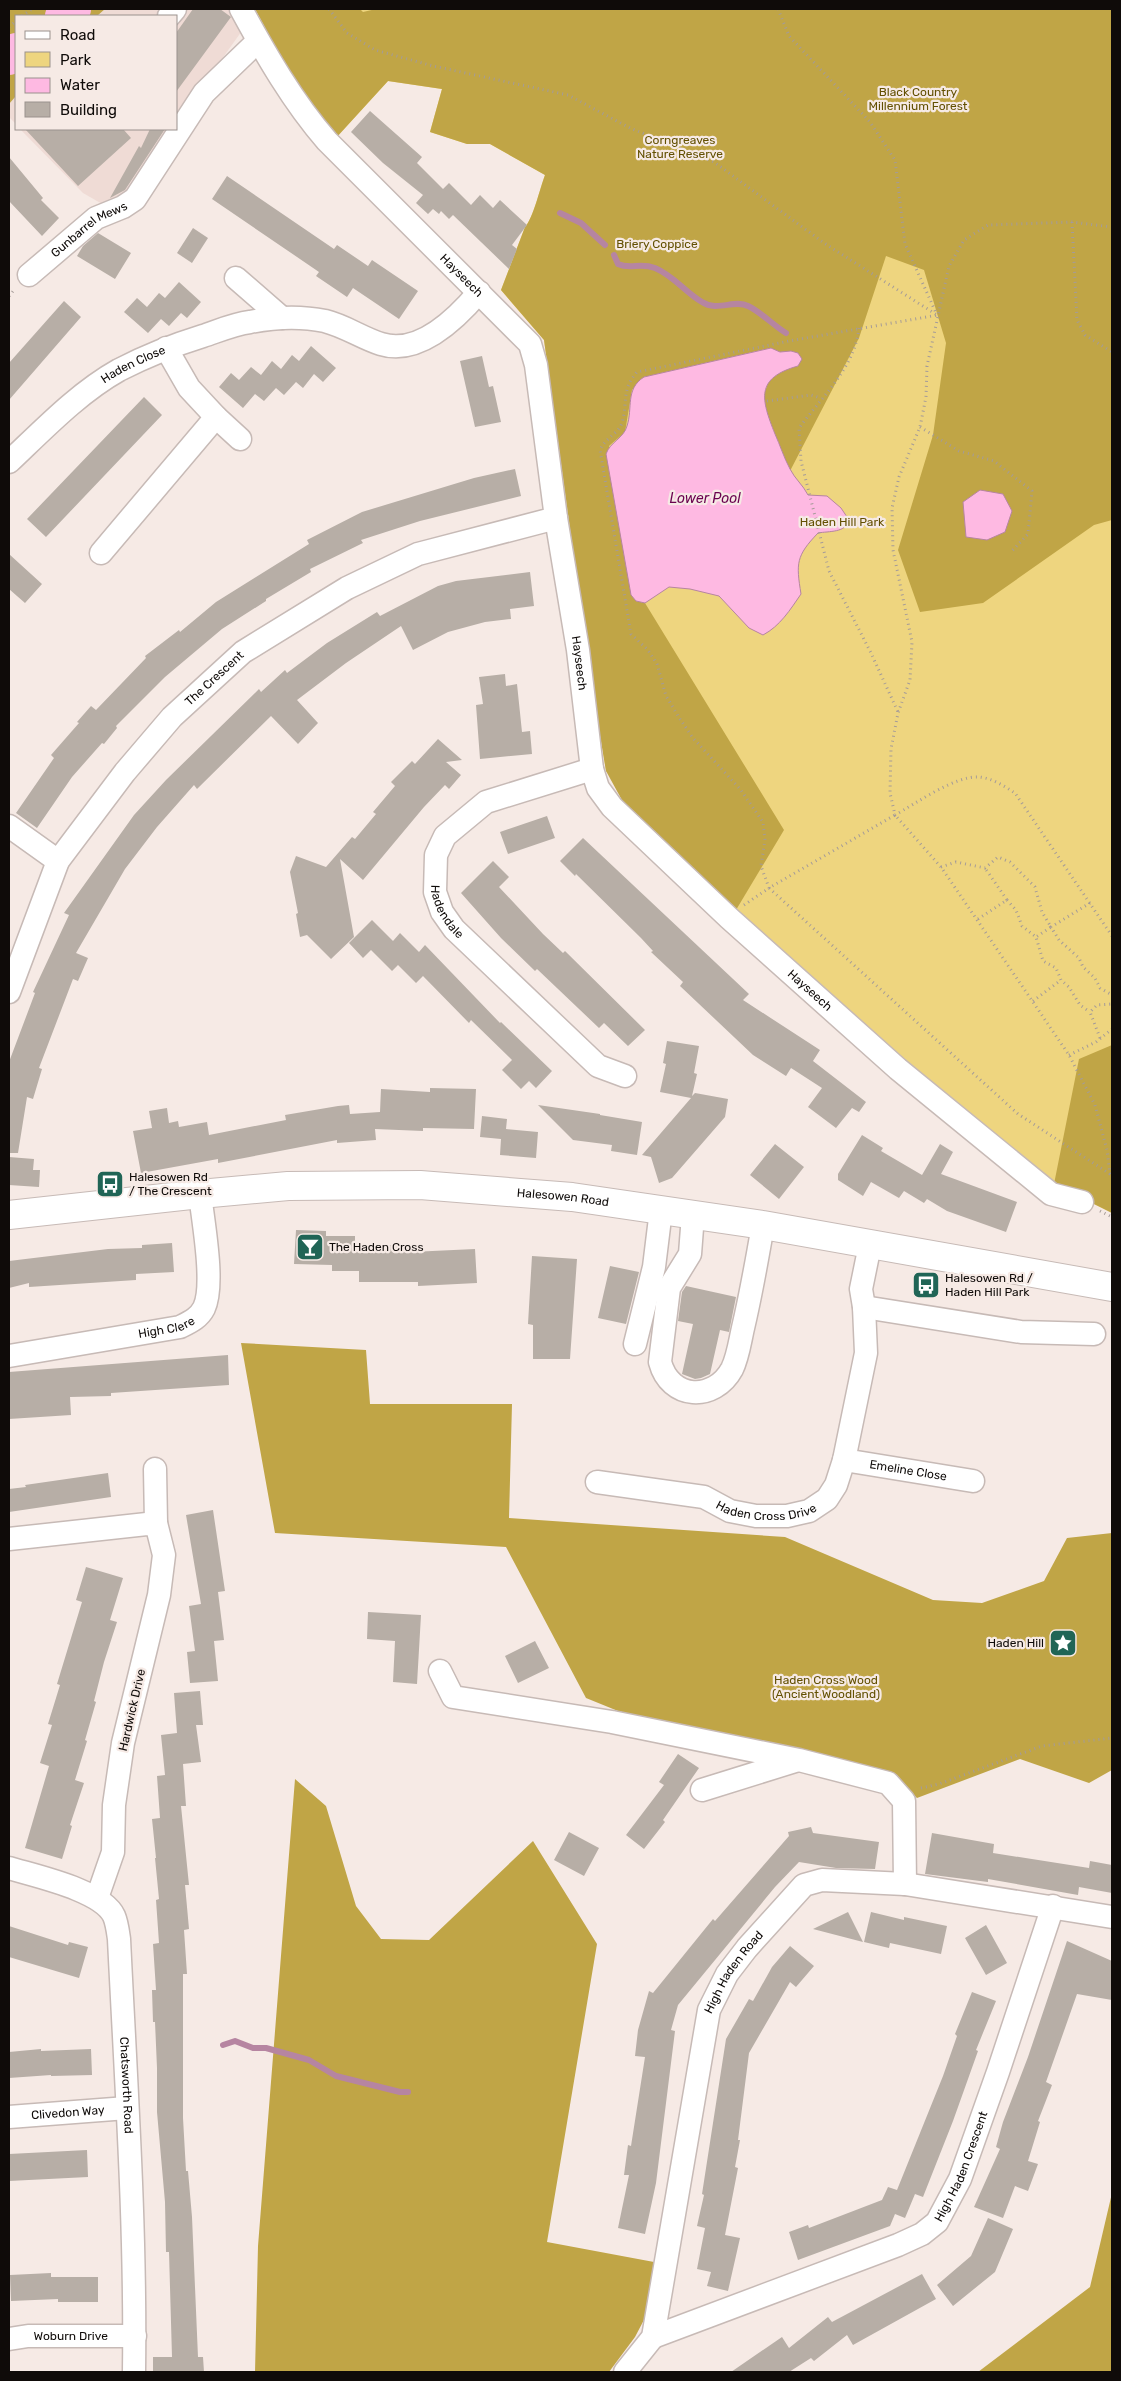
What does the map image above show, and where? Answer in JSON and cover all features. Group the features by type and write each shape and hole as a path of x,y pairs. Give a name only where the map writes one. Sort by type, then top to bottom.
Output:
{"main road":[{"name":"Halesowen Road","path":"9,1215 288,1186 420,1184 572,1197 763,1225 1112,1287"}],"street":[{"name":"Hayseech","path":"241,9 258,41 307,119 530,344 538,379 556,518 578,650 592,769 598,788 612,807 729,918 898,1069 1052,1194 1082,1202"},
{"name":"Gunbarrel Mews","path":"29,275 96,218 123,207 135,199 204,93 258,41"},
{"path":"236,278 282,318"},
{"name":"Haden Close","path":"9,462 65,409 118,371 166,348 249,322 282,318 306,318 328,322 383,345 402,347 419,341 440,329 461,314 480,292"},
{"path":"166,348 189,388 216,417 240,438"},
{"path":"101,553 216,417"},
{"name":"The Crescent","path":"9,992 58,861 125,772 172,717 243,652 347,588 418,554 556,518"},
{"name":"Hadendale","path":"592,769 486,802 460,822 445,836 436,855 435,892 442,912 454,929 598,1066 625,1076"},
{"path":"9,826 58,861"},
{"name":"High Clere","path":"9,1356 180,1327 194,1320 203,1310 208,1298 209,1279 200,1194"},
{"path":"635,1344 654,1267 661,1210"},
{"path":"693,1215 690,1254 670,1288 660,1362 663,1372 669,1381 685,1392 698,1393 710,1389 726,1377 732,1368 763,1225"},
{"name":"Haden Cross Drive","path":"597,1482 704,1497 730,1511 756,1516 787,1516 809,1511 827,1499 836,1485 844,1460 866,1353 864,1307 861,1289 870,1245"},
{"path":"864,1307 1021,1332 1094,1334"},
{"name":"Emeline Close","path":"844,1460 973,1480"},
{"name":"Hardwick Drive","path":"97,1898 113,1852 114,1805 123,1743 159,1595 164,1555 156,1523 155,1469"},
{"path":"9,1539 156,1523"},
{"path":"440,1671 453,1697 612,1722 798,1760 888,1783 904,1801 906,1884"},
{"path":"702,1790 798,1760"},
{"name":"Chatsworth Road","path":"9,1868 82,1890 97,1898 114,1915 119,1939 127,2108 135,2336 134,2372"},
{"name":"High Haden Road","path":"625,2372 653,2337 709,2010 727,1974 747,1948 804,1885 822,1880 906,1884 1053,1906 1112,1917"},
{"name":"High Haden Crescent","path":"653,2337 898,2245 922,2234 937,2222 960,2180 1053,1906"},
{"name":"Clivedon Way","path":"9,2117 127,2108"},
{"name":"Woburn Drive","path":"9,2340 28,2336 135,2336"}],"path":[{"path":"329,9 347,33 375,50 433,66 568,95 630,128 714,162 824,243 938,315"},
{"path":"778,9 789,36 870,122 895,160 905,244 938,315"},
{"path":"1072,222 1077,320 1084,335 1112,352"},
{"path":"1111,1175 1107,1150 1095,1105 1069,1055 941,867 894,815 890,794 891,749 898,713 910,680 912,642 893,550 892,508 899,477 920,427 926,397 928,366 949,266 964,240 988,225 1072,222 1112,227"},
{"path":"938,315 858,328 637,372 628,382 622,424 616,432 604,441 600,450 631,634 648,650 657,664 666,696 693,738 740,789 763,822 765,840 760,866 769,888 1018,1114 1111,1175"},
{"path":"858,328 857,345 848,364 799,428 801,460 829,571 872,653 898,713"},
{"path":"767,401 811,395 821,398"},
{"path":"920,427 959,451 994,461 1032,491 1028,534 1010,553"},
{"path":"729,918 736,910 769,888 894,815 957,782 978,777 1000,783 1015,793 1112,936"},
{"path":"985,868 998,857 1010,862 1035,887 1042,912 1059,940 1079,958 1083,967 1095,978 1100,988 1112,996"},
{"path":"941,867 956,862 985,868 1016,910 1022,926 1036,937 1043,961 1056,968 1061,980 1069,987 1080,1005 1090,1012 1100,1038"},
{"path":"978,919 1007,900"},
{"path":"1036,937 1090,903"},
{"path":"1033,1001 1061,980"},
{"path":"1090,1012 1097,1005 1112,1004"},
{"path":"1069,1055 1112,1029"},
{"path":"904,1801 919,1788 940,1784 1042,1746 1112,1738"}],"shaded area":[{"path":"105,9 230,9 244,28 178,120 178,15 98,15"},
{"path":"15,97 15,123 9,117 9,104"},
{"path":"21,130 171,130 126,198 104,205 83,193"}],"green space":[{"path":"9,9 105,9 98,15 15,15 15,97 9,104"},
{"name":"Haden Hill Park","path":"255,9 1112,9 1112,1213 1054,1184 1005,1149 736,910 606,771 573,558 544,340 501,290 525,227 534,210 545,175 490,144 467,144 430,132 442,89 388,81 335,139"},
{"path":"255,9 360,9 363,12 376,9 1112,9 1112,520 1094,525 983,603 920,612 898,550 933,435 946,343 924,270 886,256 859,338 790,471 766,412 763,397 768,383 780,371 798,366 791,351 780,353 771,348 644,377 632,390 625,432 609,446 636,601 645,603 784,830 736,910 629,813 606,771 592,688 544,340 501,290 525,227 534,210 545,175 490,144 467,144 430,132 442,89 388,81 335,139 311,114"},
{"path":"1112,1045 1112,1213 1054,1184 1079,1059"},
{"name":"Haden Cross Wood (Ancient Woodland)","path":"241,1343 366,1350 370,1404 512,1404 509,1518 785,1537 933,1600 982,1603 1044,1581 1067,1538 1112,1533 1112,1770 1089,1783 1020,1759 917,1798 891,1775 618,1711 586,1698 506,1547 275,1533"},
{"path":"295,1779 326,1806 356,1906 381,1939 429,1940 533,1841 597,1944 547,2242 654,2262 646,2316 635,2337 609,2372 255,2372 258,2246"},
{"path":"1112,2193 1112,2372 978,2372 1090,2287"}],"water":[{"name":"Lower Pool","path":"771,348 780,352 791,351 798,353 802,359 798,366 774,377 765,391 770,422 786,460 792,473 808,495 827,496 841,508 849,520 841,529 818,533 805,548 798,567 801,594 780,622 763,635 749,628 719,596 690,589 669,587 645,603 636,601 631,595 606,454 625,430 629,419 634,387 644,377"},
{"path":"980,490 1003,494 1012,511 1005,532 987,540 966,537 963,502"}],"building":[{"path":"193,9 220,9 231,17 178,89 178,30"},
{"path":"370,111 422,157 417,163 443,189 449,183 471,205 480,195 493,208 500,200 527,225 512,245 517,249 509,269 453,215 449,219 441,211 439,214 433,209 428,214 416,203 423,195 383,163 351,132"},
{"path":"26,130 124,130 131,138 78,186"},
{"path":"150,130 164,130 125,190 110,198 139,146 141,148"},
{"path":"9,157 43,198 41,200 59,218 42,236 9,201"},
{"path":"227,176 334,249 337,245 368,266 372,260 418,291 399,319 353,288 347,297 316,276 319,272 212,199"},
{"path":"193,228 208,238 192,263 177,253"},
{"path":"98,233 131,253 115,279 77,256 83,246"},
{"path":"179,282 201,302 187,318 181,313 169,326 161,319 148,333 124,312 137,298 147,307 159,293 165,298"},
{"path":"64,301 81,317 9,400 9,363"},
{"path":"311,346 336,368 323,382 314,374 303,388 296,382 284,395 276,388 264,401 255,394 243,408 219,387 231,373 239,380 251,367 261,375 272,361 281,369 292,355 299,361"},
{"path":"482,356 489,387 493,386 501,422 475,427 460,361"},
{"path":"144,397 162,415 46,537 27,519"},
{"path":"515,469 521,496 420,521 361,540 363,543 310,569 311,572 266,599 266,601 222,629 165,677 116,726 117,728 104,744 102,743 72,777 37,828 16,813 54,758 51,755 91,706 96,710 146,658 145,656 179,630 180,632 216,602 309,544 307,540 362,512 474,478"},
{"path":"9,554 42,584 25,603 9,589"},
{"path":"530,572 534,606 510,609 511,619 485,622 448,632 413,650 401,626 346,663 297,700 318,723 298,744 271,716 197,789 194,785 157,827 125,869 76,953 88,958 78,981 73,979 39,1068 42,1069 33,1099 27,1097 18,1153 9,1153 9,1062 35,993 33,992 69,915 64,913 134,815 166,780 259,689 261,692 285,670 287,673 327,643 377,612 380,616 438,586 456,581"},
{"path":"505,674 506,686 517,684 522,732 530,731 532,754 480,759 476,705 483,704 479,677"},
{"path":"438,739 462,760 446,762 461,775 449,789 445,785 424,807 363,880 340,859 354,937 331,959 307,935 300,937 296,914 298,913 290,872 296,856 326,867 352,837 355,839 376,814 373,812 395,786 391,782 412,761 415,764"},
{"path":"547,816 555,838 508,854 500,832"},
{"path":"583,838 749,994 743,1000 820,1050 813,1061 866,1102 859,1112 852,1108 836,1128 808,1107 822,1088 791,1068 786,1076 753,1055 680,986 683,982 651,952 653,951 641,938 576,874 575,876 560,861"},
{"path":"493,861 509,877 499,887 543,934 563,953 565,951 645,1030 628,1046 604,1023 599,1028 537,969 535,971 501,938 461,893"},
{"path":"372,920 393,941 400,933 419,952 425,945 500,1023 552,1071 536,1088 529,1081 521,1089 502,1070 512,1060 471,1020 469,1023 423,976 416,983 398,965 392,971 371,950 363,958 349,943"},
{"path":"667,1041 699,1046 694,1073 697,1074 692,1096 695,1093 728,1099 725,1117 672,1178 659,1183 651,1157 642,1155 691,1098 660,1092 666,1064 663,1063"},
{"path":"430,1088 476,1089 474,1129 423,1128 423,1131 375,1129 376,1140 337,1143 337,1140 218,1163 218,1159 141,1173 133,1131 152,1128 149,1111 167,1108 169,1123 178,1121 179,1127 207,1122 209,1135 286,1120 285,1115 338,1106 349,1105 350,1114 380,1112 381,1089 430,1092"},
{"path":"538,1105 642,1122 637,1155 611,1151 612,1145 573,1140"},
{"path":"482,1116 507,1119 506,1129 538,1132 536,1158 500,1155 501,1139 480,1137"},
{"path":"862,1135 883,1148 881,1151 922,1175 940,1144 953,1152 941,1174 1017,1202 1006,1232 947,1211 927,1199 924,1203 904,1191 899,1198 871,1182 863,1196 838,1180 838,1174"},
{"path":"775,1144 804,1167 779,1199 750,1175"},
{"path":"9,1157 34,1159 33,1170 40,1170 39,1187 9,1185"},
{"path":"296,1230 326,1231 326,1236 355,1236 355,1250 389,1250 389,1245 411,1246 411,1252 475,1249 477,1283 418,1286 418,1282 359,1282 359,1271 332,1271 332,1265 294,1264"},
{"path":"172,1243 174,1272 136,1274 136,1280 29,1287 29,1283 9,1288 9,1261 108,1249 142,1248 142,1245"},
{"path":"532,1256 577,1259 570,1359 533,1359 533,1325 528,1324"},
{"path":"610,1266 639,1272 626,1324 598,1318"},
{"path":"686,1286 736,1297 729,1332 720,1330 710,1374 695,1379 682,1374 693,1324 678,1321 682,1292"},
{"path":"228,1355 229,1385 111,1393 111,1396 70,1397 71,1415 9,1419 9,1372"},
{"path":"108,1473 111,1497 9,1512 9,1489"},
{"path":"213,1510 225,1591 218,1592 224,1640 214,1641 218,1681 190,1683 187,1652 195,1651 189,1606 201,1604 186,1515"},
{"path":"86,1567 123,1578 110,1620 117,1622 104,1662 94,1701 96,1702 85,1740 87,1741 75,1780 84,1783 70,1825 72,1826 62,1859 25,1848 49,1766 40,1763 52,1725 48,1724 60,1685 57,1684 82,1602 76,1600"},
{"path":"368,1612 421,1615 417,1684 393,1682 395,1641 367,1639"},
{"path":"535,1641 549,1668 518,1683 505,1656"},
{"path":"200,1691 203,1725 196,1725 201,1762 183,1764 186,1806 181,1806 189,1885 185,1885 189,1929 184,1930 187,1974 183,1974 183,2118 186,2171 188,2171 192,2217 198,2357 203,2357 204,2372 153,2372 153,2357 172,2357 169,2252 166,2252 165,2202 157,2112 155,2022 153,2022 152,1990 156,1990 153,1944 159,1943 156,1900 159,1899 152,1819 160,1818 157,1776 165,1775 161,1735 177,1733 174,1693"},
{"path":"678,1754 699,1768 663,1820 665,1822 644,1849 626,1835 664,1785 659,1782"},
{"path":"811,1827 813,1833 879,1842 875,1869 836,1868 799,1862 775,1887 678,2005 671,2030 675,2031 656,2183 645,2234 618,2228 629,2175 624,2175 628,2145 631,2146 645,2057 635,2056 638,2030 649,1991 653,1993 713,1919 715,1921 789,1836 788,1832"},
{"path":"569,1832 599,1848 584,1876 554,1860"},
{"path":"932,1833 994,1844 993,1853 1089,1868 1090,1861 1112,1865 1112,1893 1079,1887 1078,1895 988,1879 988,1882 925,1874"},
{"path":"848,1912 863,1942 813,1929"},
{"path":"871,1912 904,1920 904,1917 947,1926 941,1954 890,1943 889,1948 864,1942"},
{"path":"986,1925 1007,1963 986,1975 965,1938"},
{"path":"9,1926 68,1945 69,1942 88,1947 79,1978 9,1957"},
{"path":"1067,1941 1112,1961 1112,2000 1077,1994 1046,2082 1052,2085 1038,2121 1040,2122 1028,2161 1038,2164 1028,2191 1015,2186 1003,2218 974,2207 1000,2149 996,2147 1003,2122 1028,2057"},
{"path":"790,1946 814,1966 796,1987 790,1982 749,2053 738,2140 740,2140 735,2167 738,2168 725,2235 740,2238 728,2291 707,2286 711,2272 697,2269 705,2228 697,2226 704,2195 702,2194 726,2039 749,1999 753,2001 772,1967"},
{"path":"972,1992 996,2001 976,2050 978,2051 953,2121 923,2197 915,2194 905,2218 895,2214 890,2226 798,2260 789,2232 808,2225 809,2228 882,2200 888,2187 897,2190 943,2076 957,2036 955,2034"},
{"path":"41,2049 41,2051 91,2049 92,2075 9,2078 9,2052"},
{"path":"87,2150 88,2177 9,2181 9,2154"},
{"path":"988,2218 1013,2229 995,2272 953,2306 937,2285 971,2256"},
{"path":"51,2273 51,2277 98,2277 98,2302 58,2302 58,2299 11,2301 10,2275"},
{"path":"922,2274 936,2299 853,2345 847,2335 814,2361 811,2358 789,2372 731,2372 782,2337 789,2348 828,2317 832,2322"}],"waterway":[{"path":"64,15 73,9"},
{"path":"9,57 15,52"},
{"path":"560,213 581,223 605,245"},
{"path":"614,255 618,264 623,266 649,266 662,271 696,298 708,305 743,304 748,306 786,333"},
{"path":"223,2045 235,2041 253,2048 266,2048 309,2060 336,2076 400,2092 408,2092"}],"place":[{"name":"Halesowen Rd / The Crescent","path":"110,1184"},
{"name":"The Haden Cross","path":"310,1247"},
{"name":"Halesowen Rd / Haden Hill Park","path":"926,1285"},
{"name":"Haden Hill","path":"1063,1643"}],"park label":[{"name":"Black Country Millennium Forest","path":"918,99"},
{"name":"Corngreaves Nature Reserve","path":"680,147"},
{"name":"Briery Coppice","path":"657,244"}]}
